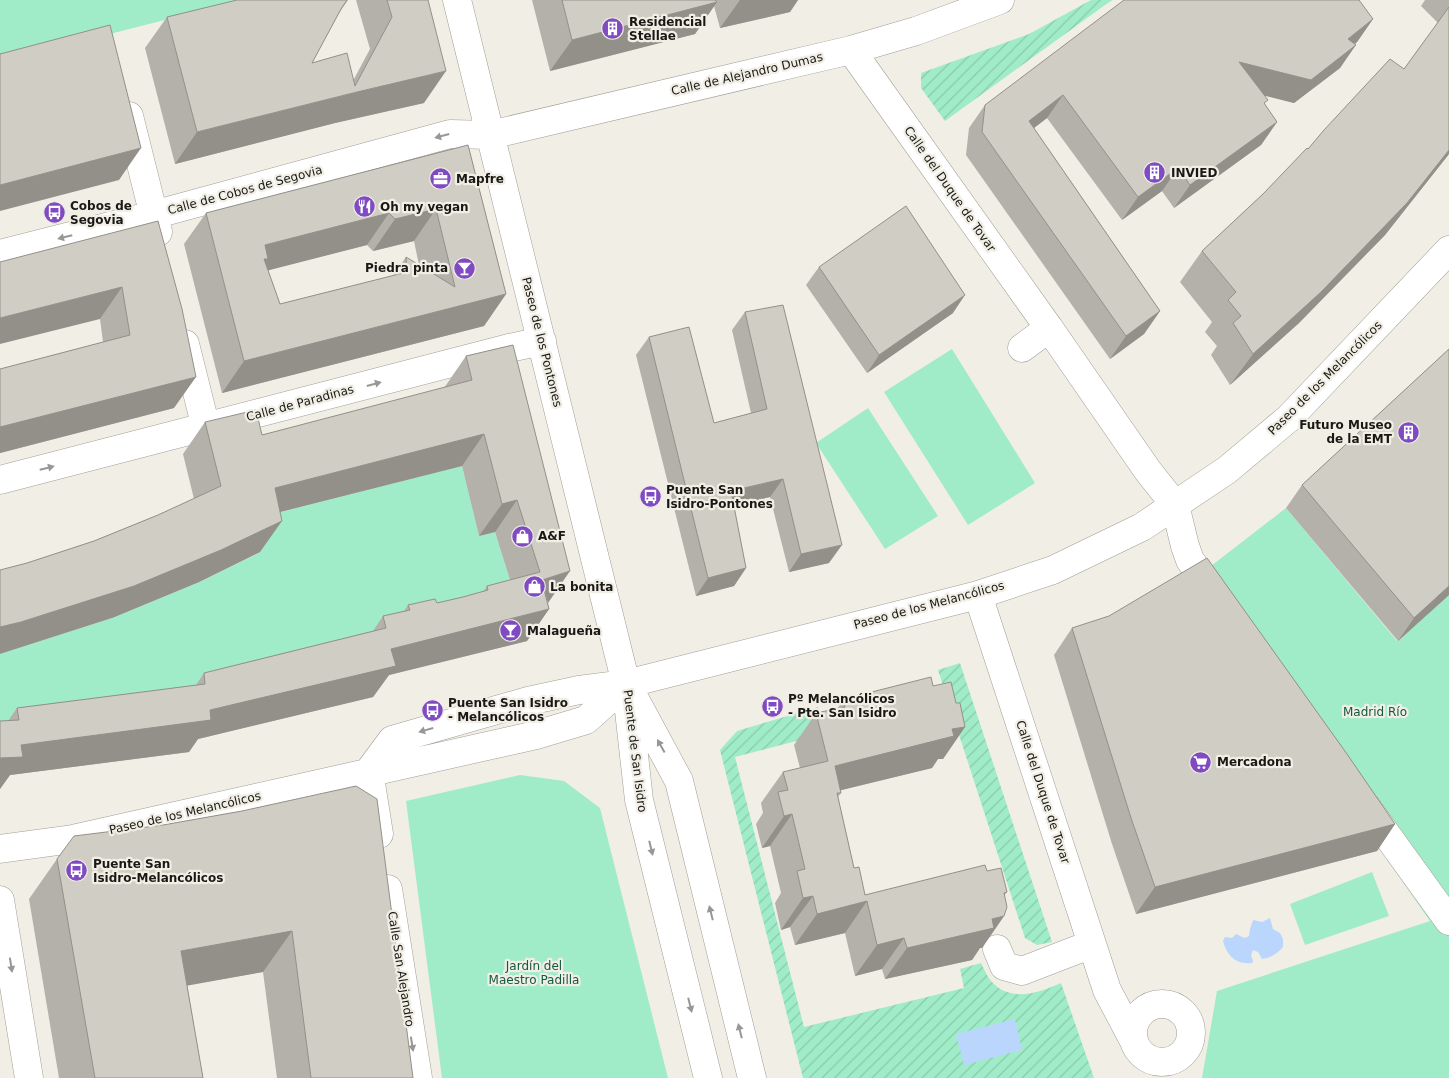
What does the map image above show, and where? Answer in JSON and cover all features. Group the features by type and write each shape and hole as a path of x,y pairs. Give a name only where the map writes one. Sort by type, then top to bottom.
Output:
{"street":[{"name":"Paseo de los Pontones","path":"457,0 626,684"},
{"name":"Calle de Alejandro Dumas","path":"490,135 851,50 916,32 1000,0"},
{"name":"Calle del Duque de Tovar","path":"851,50 1049,328 1148,471 1175,505"},
{"path":"123,91 163,253"},
{"name":"Calle de Cobos de Segovia","path":"0,254 153,215 450,134 490,135"},
{"name":"Paseo de los Melancólicos","path":"0,849 73,839 369,771 392,740 528,701 579,690 626,684 978,595 1053,570 1142,527 1226,470 1289,418 1449,250"},
{"path":"179,317 206,428"},
{"path":"1022,348 1049,328"},
{"name":"Calle de Paradinas","path":"0,480 542,341"},
{"path":"1175,505 1190,560 1230,616"},
{"name":"Calle del Duque de Tovar","path":"978,595 1107,990 1135,1043 1147,1057 1165,1062 1182,1054 1190,1038 1190,1028 1182,1012 1174,1006 1165,1004 1155,1005 1107,990"},
{"name":"Puente de San Isidro","path":"626,684 668,758 681,790 752,1078"},
{"name":"Puente de San Isidro","path":"626,684 639,800 708,1078"},
{"name":"Calle San Alejandro","path":"369,771 418,1078"},
{"path":"1351,784 1449,921"},
{"path":"0,900 28,1078"},
{"path":"997,949 1004,966 1022,972 1092,944"},
{"path":"1135,1043 1134,1024 1146,1008 1155,1005"}],"green space":[{"path":"0,0 243,0 0,62"},
{"path":"1091,0 1112,0 945,121 921,88 921,73 1029,34"},
{"path":"952,349 1035,483 968,525 884,392"},
{"path":"868,408 938,516 885,549 816,443"},
{"path":"462,466 479,536 495,532 519,609 0,739 0,654 112,618 199,582 259,553 252,519"},
{"name":"Madrid Río","path":"1286,508 1397,641 1449,595 1449,1078 1202,1078 1217,991 1430,921 1193,580"},
{"path":"960,663 1052,942 1037,945 1025,938 938,670"},
{"path":"818,707 823,726 819,735 735,757 804,1027 964,988 960,969 981,963 991,981 1007,992 1016,994 1034,993 1061,983 1094,1078 803,1078 720,750 737,731"},
{"name":"Jardín del Maestro Padilla","path":"520,775 564,781 600,808 668,1078 442,1078 406,801"},
{"path":"1372,872 1389,916 1305,945 1290,904"}],"water":[{"path":"1270,918 1273,929 1280,933 1283,939 1283,947 1277,953 1262,959 1258,952 1253,950 1251,955 1252,963 1241,963 1230,955 1223,941 1225,937 1232,938 1236,934 1246,938 1249,936 1253,920 1262,922"},
{"path":"1015,1019 1022,1050 964,1065 956,1034"}],"building":[{"path":"237,0 347,0 312,63 347,53 355,86 392,17 387,0 428,0 446,71 197,132 167,17"},
{"path":"562,0 715,0 717,2 572,40"},
{"name":"INVIED","path":"1124,0 1359,0 1373,19 1348,39 1356,45 1311,80 1239,62 1268,100 1264,103 1277,122 1190,185 1178,168 1138,197 1063,95 1029,121 1160,311 1126,336 982,132 985,105"},
{"path":"1449,7 1449,150 1407,203 1321,292 1253,354 1233,323 1241,316 1228,300 1236,292 1202,251 1308,149 1390,59 1404,69"},
{"path":"110,25 141,148 0,185 0,54"},
{"path":"468,145 506,294 244,361 206,213","holes":["436,209 455,287 406,257 407,272 280,304 264,259 268,259 265,245 389,213 395,219"]},
{"path":"906,206 965,295 879,355 819,267"},
{"path":"158,221 182,309 196,377 0,427 0,369 130,335 122,287 0,318 0,262"},
{"path":"783,305 842,545 801,554 783,479 731,491 746,568 708,578 649,337 689,327 714,423 767,409 745,312"},
{"path":"513,345 570,571 542,580 541,578 549,609 391,649 396,666 210,710 211,720 21,745 23,757 0,758 0,721 19,720 17,708 205,684 204,673 386,628 383,616 410,610 408,605 435,599 437,603 463,597 488,590 487,586 540,572 517,500 502,504 484,434 275,488 282,521 221,550 134,586 0,627 0,570 94,541 158,515 221,486 205,422 256,410 262,435 472,380 466,356"},
{"name":"Futuro Museo de la EMT","path":"1449,349 1449,586 1414,618 1302,485"},
{"name":"Mercadona","path":"1207,558 1395,824 1155,887 1131,818 1072,628 1109,616"},
{"path":"931,677 933,686 951,682 956,703 960,703 965,727 952,729 954,736 835,766 841,793 837,793 854,868 859,867 865,895 985,865 987,871 1001,868 1007,892 1004,893 1007,907 1004,916 992,919 994,928 907,948 904,938 877,945 867,901 817,914 813,896 803,898 797,871 805,869 792,814 784,816 778,792 788,790 783,772 828,761 816,713 845,707 844,699"},
{"path":"356,786 377,799 413,1078 311,1078 292,931 181,951 203,1078 95,1078 57,859 74,836 163,825 242,811"}],"place":[{"name":"Residencial Stellae","path":"613,29"},
{"name":"INVIED","path":"1155,173"},
{"name":"Mapfre","path":"440,179"},
{"name":"Oh my vegan","path":"364,207"},
{"name":"Cobos de Segovia","path":"54,213"},
{"name":"Piedra pinta","path":"464,268"},
{"name":"Futuro Museo de la EMT","path":"1408,432"},
{"name":"Puente San Isidro-Pontones","path":"650,497"},
{"name":"A&F","path":"522,536"},
{"name":"La bonita","path":"534,587"},
{"name":"Malagueña","path":"511,631"},
{"name":"Pº Melancólicos - Pte. San Isidro","path":"772,706"},
{"name":"Puente San Isidro - Melancólicos","path":"432,710"},
{"name":"Mercadona","path":"1201,762"},
{"name":"Puente San Isidro-Melancólicos","path":"77,871"}]}
